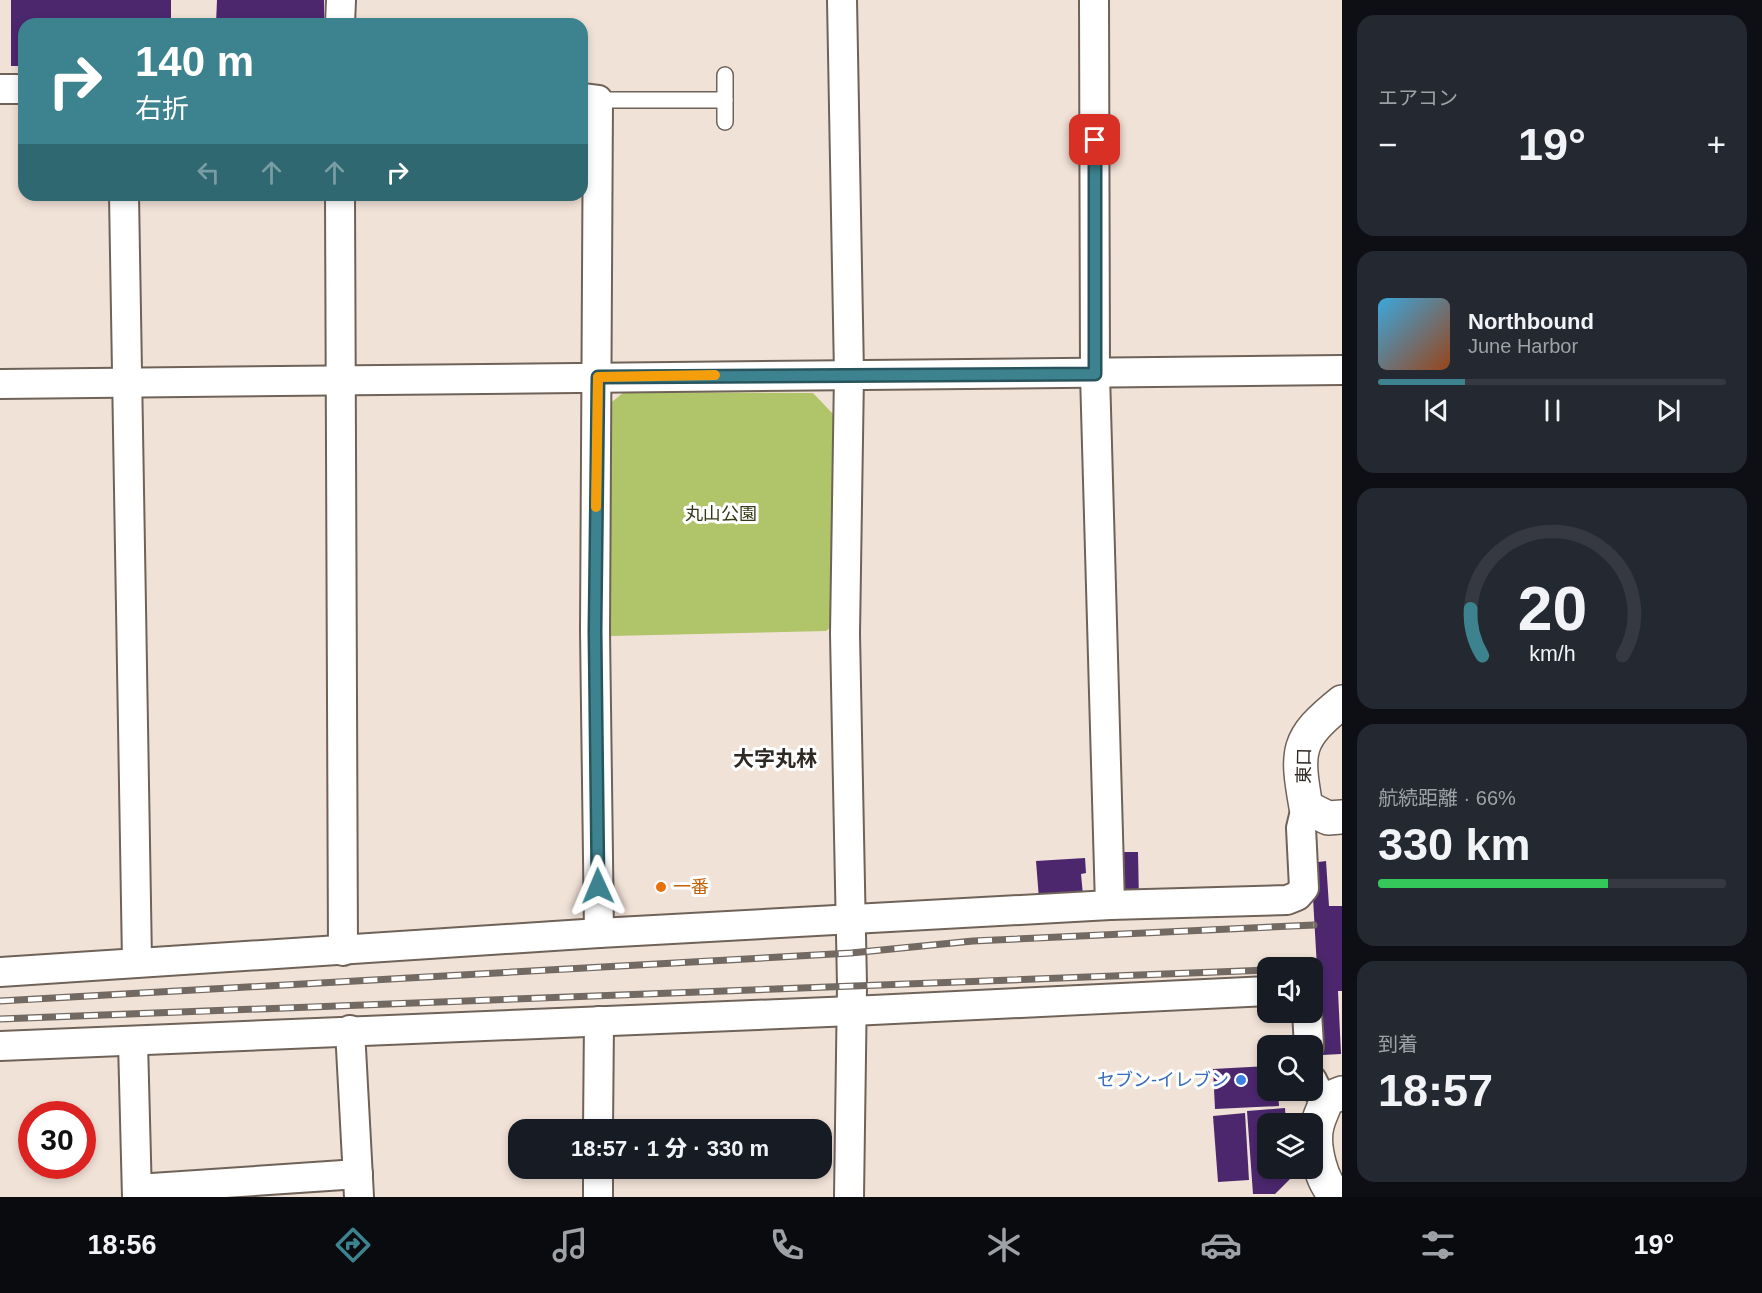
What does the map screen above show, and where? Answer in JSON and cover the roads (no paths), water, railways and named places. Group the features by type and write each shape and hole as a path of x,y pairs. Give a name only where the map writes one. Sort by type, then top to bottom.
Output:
{"street":[{"path":"340,18 341,0"},
{"path":"842,0 849,374 845,634 852,1011 849,1197"},
{"path":"1094,0 1095,374 1110,906"},
{"path":"0,89 18,89"},
{"path":"590,99 598,377 595,631 599,933"},
{"path":"124,201 137,961"},
{"path":"340,201 343,951"},
{"path":"0,384 1342,370"},
{"name":"東口","path":"1342,702 1319,721 1301,747 1300,775 1306,807 1328,818 1342,818"},
{"path":"0,972 137,961 343,951 599,933 1110,906 1287,900 1297,896 1304,888 1301,828 1306,807"},
{"path":"0,1046 133,1042 351,1029 852,1011 1257,992"},
{"path":"598,1021 598,1119"},
{"path":"133,1042 137,1193 358,1186 351,1029"},
{"path":"1327,1091 1316,1129 1319,1164 1329,1195"},
{"path":"598,1179 598,1197"}],"lane":[{"path":"725,75 725,122"},
{"path":"590,99 725,100"}],"railway":[{"path":"0,1001 851,953 973,941 1314,925"},
{"path":"0,1019 1257,970"}],"place":[{"name":"一番","path":"661,887"},
{"name":"セブン-イレブン","path":"1241,1080"}],"district":[{"name":"大字丸林","path":"775,759"}],"park label":[{"name":"丸山公園","path":"721,514"}]}
